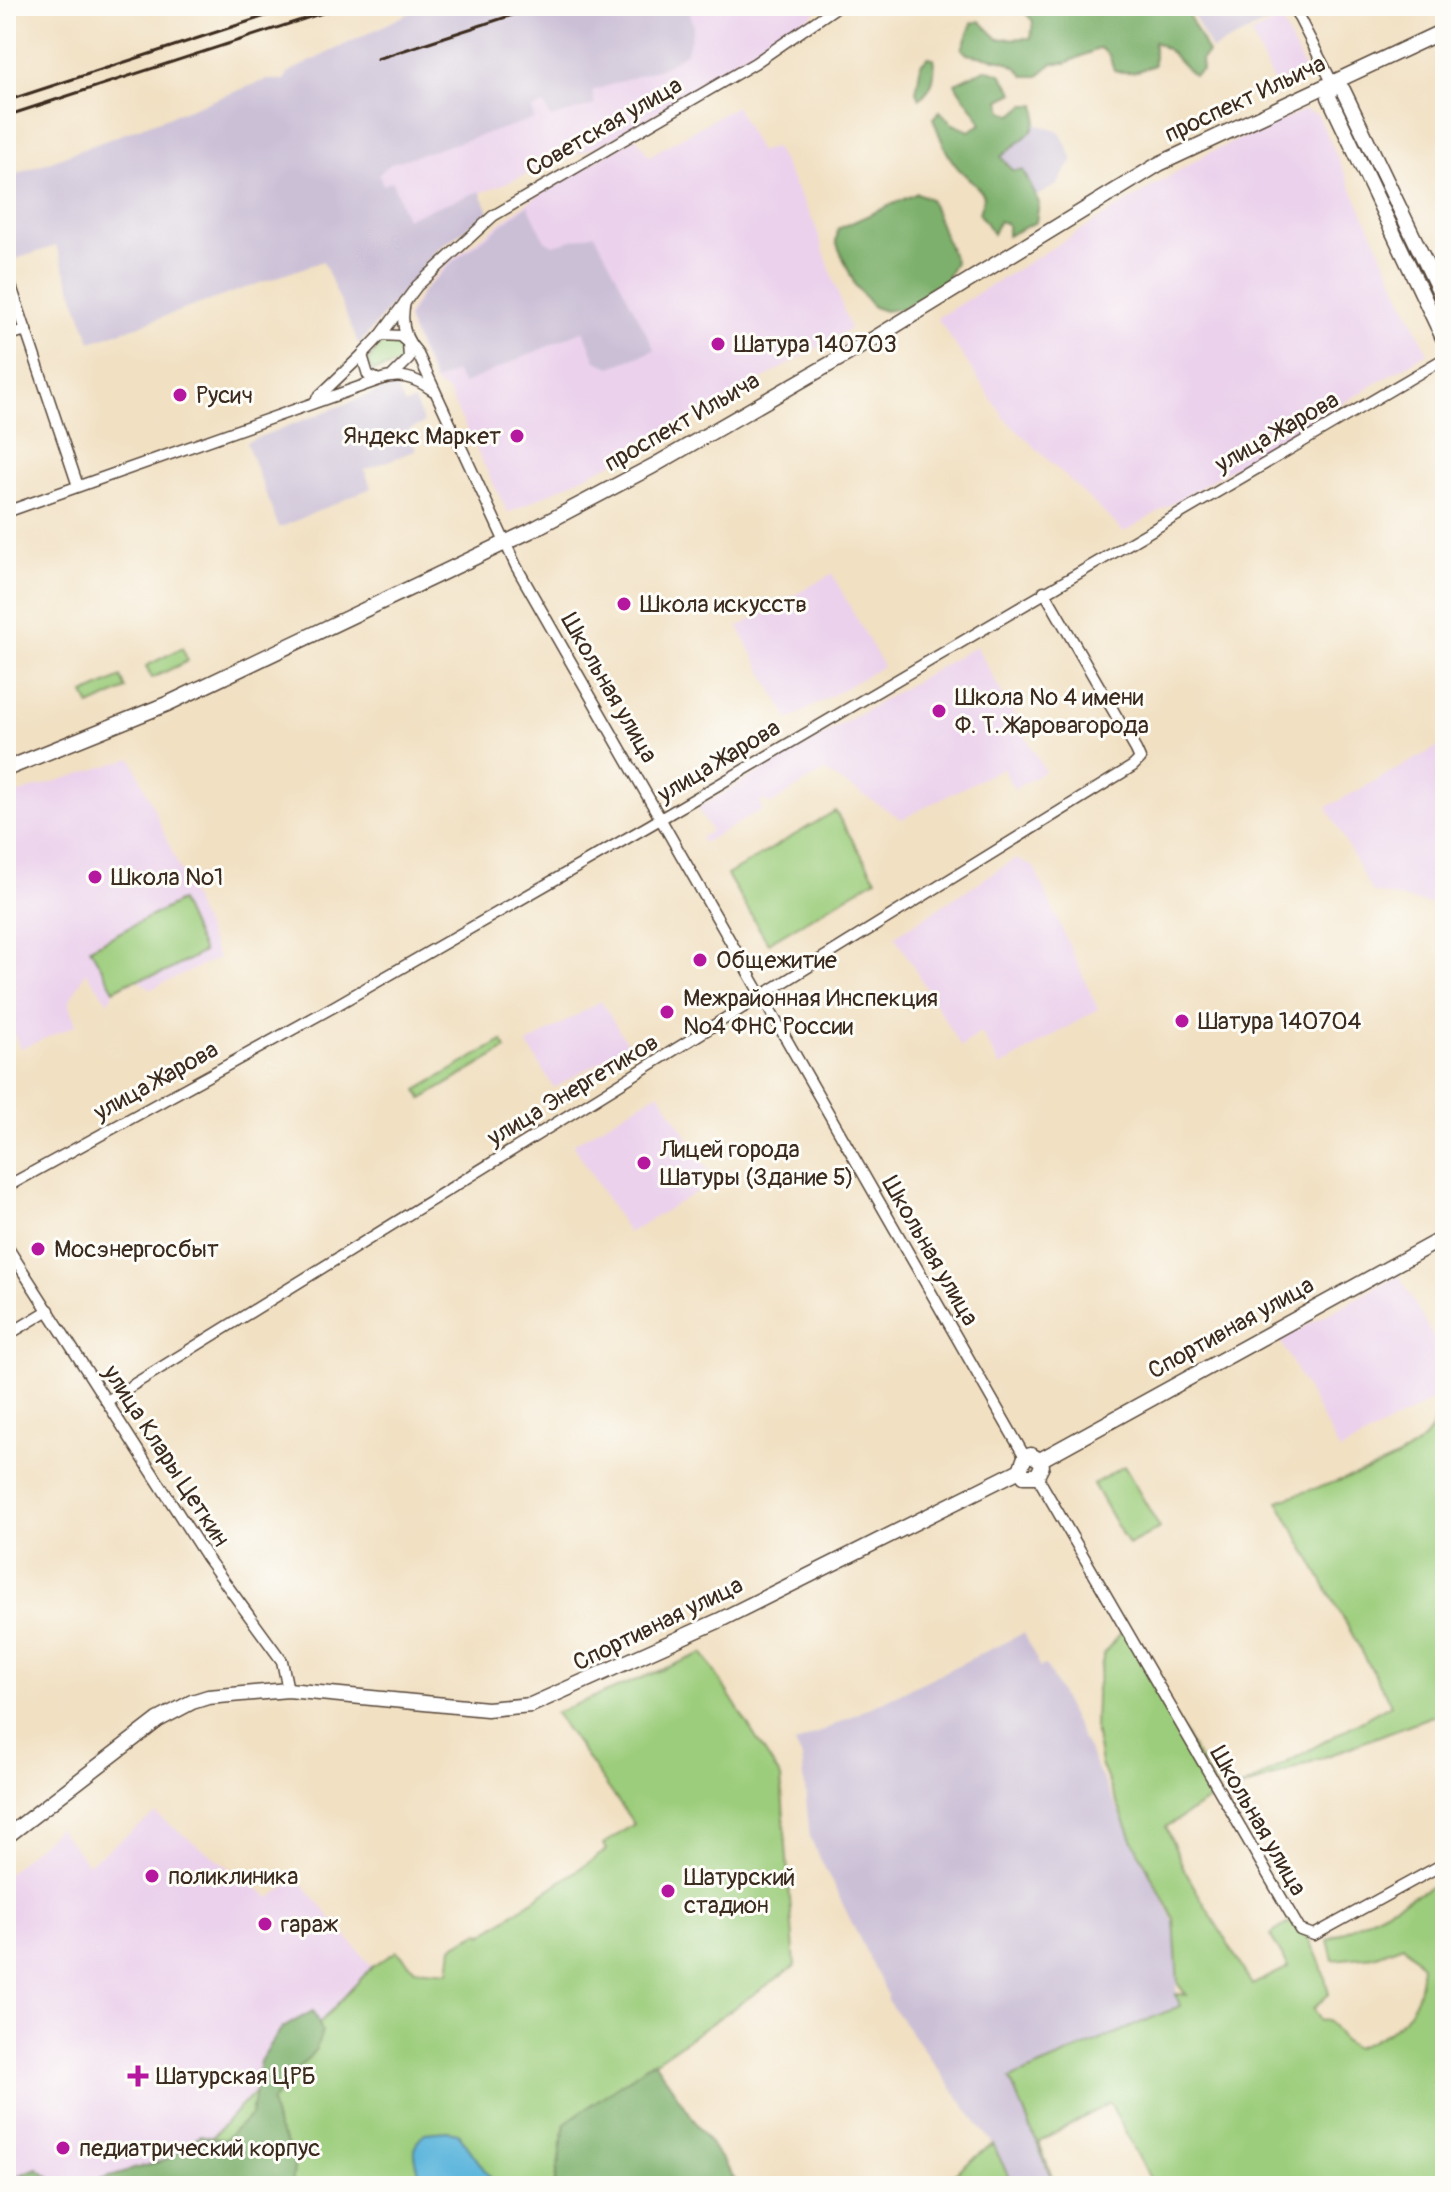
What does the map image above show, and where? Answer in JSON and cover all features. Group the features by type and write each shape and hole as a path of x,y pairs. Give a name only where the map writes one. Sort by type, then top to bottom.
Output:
{"street":[{"name":"Советская улица","path":"381,335 405,302 449,255 493,216 755,63 838,6"},
{"path":"1293,6 1332,82 1343,90 1445,303"},
{"name":"проспект Ильича","path":"6,769 167,704 505,543 653,466 875,338 1159,164 1445,30"},
{"path":"1332,82 1329,97 1445,342"},
{"path":"6,271 78,486"},
{"path":"6,512 315,400 393,375 409,359 402,314 405,302"},
{"path":"6,336 26,330"},
{"path":"315,400 381,335 400,336 408,343"},
{"name":"Школьная улица","path":"408,343 417,352 505,543 1029,1462"},
{"path":"362,355 363,368 379,380"},
{"name":"улица Жарова","path":"6,1187 335,1006 660,819 1445,358"},
{"path":"393,375 410,378 433,391"},
{"name":"улица Энергетиков","path":"107,1401 764,997 1140,759 1044,591"},
{"name":"Спортивная улица","path":"6,1837 172,1712 208,1697 288,1690 487,1709 531,1705 561,1695 691,1634 1029,1462 1445,1237"},
{"name":"улица Клары Цеткин","path":"6,1245 207,1558 282,1661 288,1690"},
{"path":"6,1336 49,1310"},
{"path":"1029,1462 1024,1476 1037,1476"},
{"name":"Школьная улица","path":"1037,1476 1293,1920 1306,1933 1314,1935 1445,1863"}],"shaded area":[{"path":"424,6 822,6 800,26 608,142 406,219 392,182 383,185 266,80 285,80 289,72"},
{"path":"424,6 687,6 694,25 687,52 664,67 592,91 595,105 550,118 545,105 532,109 534,119 392,163 384,169 379,175 383,185 392,181 406,218 480,191 489,211 436,251 359,345 323,261 91,342 56,246 10,261 6,248 6,178 266,80 285,80 289,72"},
{"path":"1189,6 1278,6 1283,15 1211,50"},
{"path":"1281,20 1306,72 1275,87 1251,34"},
{"path":"736,106 759,152 775,147 815,225 850,329 637,451 508,513 448,392 434,383 406,318 421,293 451,260 538,195 636,137 649,156"},
{"path":"1305,110 1318,115 1428,353 1124,532 1005,419 937,318 1206,154"},
{"path":"1026,121 1060,132 1073,160 1057,185 1019,205 993,138"},
{"path":"528,205 545,240 553,245 595,234 655,350 611,367 596,361 584,330 463,384 455,372 435,382 407,319 423,291 454,261"},
{"path":"395,385 405,405 414,401 424,423 407,431 416,450 365,470 371,488 279,528 246,442"},
{"path":"832,574 883,666 789,720 738,627"},
{"name":"Школа № 4 имени Ф. Т. Жаровагорода","path":"976,646 1045,771 1014,789 1002,768 902,819 824,771 769,805 765,800 760,802 763,809 703,843 700,838 711,831 698,808"},
{"path":"1445,743 1445,907 1372,892 1327,807"},
{"name":"Школа №1","path":"132,758 218,958 151,989 138,980 114,990 108,1002 86,972 69,1002 76,1025 20,1049 6,1016 6,995 15,987 6,958 6,797"},
{"path":"1015,859 1034,867 1098,1009 1000,1067 981,1032 961,1047 895,936"},
{"path":"601,1001 628,1045 554,1088 527,1044"},
{"name":"Лицей города Шатуры (Здание 5)","path":"659,1092 715,1181 628,1233 573,1144"},
{"path":"1399,1275 1445,1359 1445,1393 1340,1451 1280,1340"},
{"path":"1024,1633 1040,1667 1046,1665 1174,1923 1178,1955 1176,1994 1180,2006 1010,2079 1055,2186 1013,2186 993,2144 887,2000 887,1994 810,1838 802,1758 795,1744"},
{"name":"Шатурская ЦРБ","path":"155,1814 271,1898 297,1877 372,1967 168,2184 6,2186 6,1875 58,1828 88,1864"}],"green space":[{"path":"1019,6 1184,6 1208,53 1201,60 1202,70 1194,75 1154,42 1154,65 1139,71 1114,70 1109,55 1100,48 1066,63 1052,63 1039,76 1024,76 1007,62 967,54 962,49 972,23 980,21 998,39 1031,38 1033,21"},
{"path":"928,57 933,58 934,75 931,85 920,98 916,92 921,64"},
{"path":"985,69 1001,74 1014,93 1000,100 1003,111 1013,115 1025,105 1036,105 1036,123 1028,135 1001,157 1012,170 1023,170 1039,203 1036,222 1007,236 1007,224 999,221 993,234 979,213 984,196 952,161 933,118 940,111 951,123 969,131 981,124 955,83"},
{"path":"917,193 930,199 955,262 944,284 903,308 885,311 873,307 855,285 836,242 838,229"},
{"path":"389,339 404,348 402,364 373,371 367,363 383,340"},
{"path":"182,648 188,661 152,678 146,666"},
{"path":"121,677 126,689 90,706 84,694"},
{"path":"835,811 876,879 768,943 727,875"},
{"path":"180,901 203,952 166,972 131,981 114,990 90,948"},
{"path":"502,1041 506,1049 422,1099 417,1090"},
{"path":"1445,1409 1445,1711 1238,1790 1391,1704 1278,1501 1395,1459 1424,1439"},
{"path":"1124,1466 1160,1528 1128,1545 1093,1484"},
{"path":"1124,1629 1219,1794 1166,1827 1185,1871 1252,1985 1289,1967 1270,1935 1293,1920 1312,1945 1329,1994 1313,2009 1320,2021 1328,2020 1343,2040 1355,2048 1384,2034 1395,2027 1411,2008 1417,1996 1422,1965 1403,1945 1374,1956 1333,1960 1328,1940 1445,1879 1445,2186 1154,2186 1110,2103 1039,2142 1055,2186 1010,2079 1180,2006 1176,1994 1186,1995 1178,1984 1174,1919 1132,1839 1101,1764 1095,1729 1096,1694 1104,1653"},
{"name":"Шатурский стадион","path":"703,1653 781,1778 795,1966 565,2123 555,2186 149,2186 168,2184 372,1967 397,1951 415,1969 449,1972 452,1947 480,1932 482,1935 607,1850 604,1844 634,1824 555,1713"},
{"path":"313,2011 322,2031 316,2049 271,2102 277,2128 295,2157 292,2186 6,2186 6,2181 37,2168 56,2181 89,2182 169,2159 200,2135 224,2140 251,2115 260,2061 281,2029"},
{"path":"654,2061 739,2186 555,2186 565,2123"},
{"path":"993,2144 1013,2186 938,2186"}],"water":[{"path":"425,2133 458,2133 496,2186 423,2186 415,2158 416,2144"}],"railway":[{"path":"6,101 296,6"},
{"path":"6,116 344,6"},
{"path":"377,59 540,6"}],"place":[{"name":"Шатура 140703","path":"718,344"},
{"name":"Русич","path":"180,395"},
{"name":"Яндекс Маркет","path":"517,436"},
{"name":"Школа искусств","path":"624,604"},
{"name":"Школа № 4 имени Ф. Т. Жаровагорода","path":"939,711"},
{"name":"Школа №1","path":"95,877"},
{"name":"Общежитие","path":"700,960"},
{"name":"Межрайонная Инспекция №4 ФНС России","path":"667,1012"},
{"name":"Шатура 140704","path":"1182,1021"},
{"name":"Лицей города Шатуры (Здание 5)","path":"644,1163"},
{"name":"Мосэнергосбыт","path":"38,1249"},
{"name":"поликлиника","path":"152,1876"},
{"name":"Шатурский стадион","path":"668,1891"},
{"name":"гараж","path":"265,1924"},
{"name":"Шатурская ЦРБ","path":"138,2076"},
{"name":"педиатрический корпус","path":"63,2148"}]}
